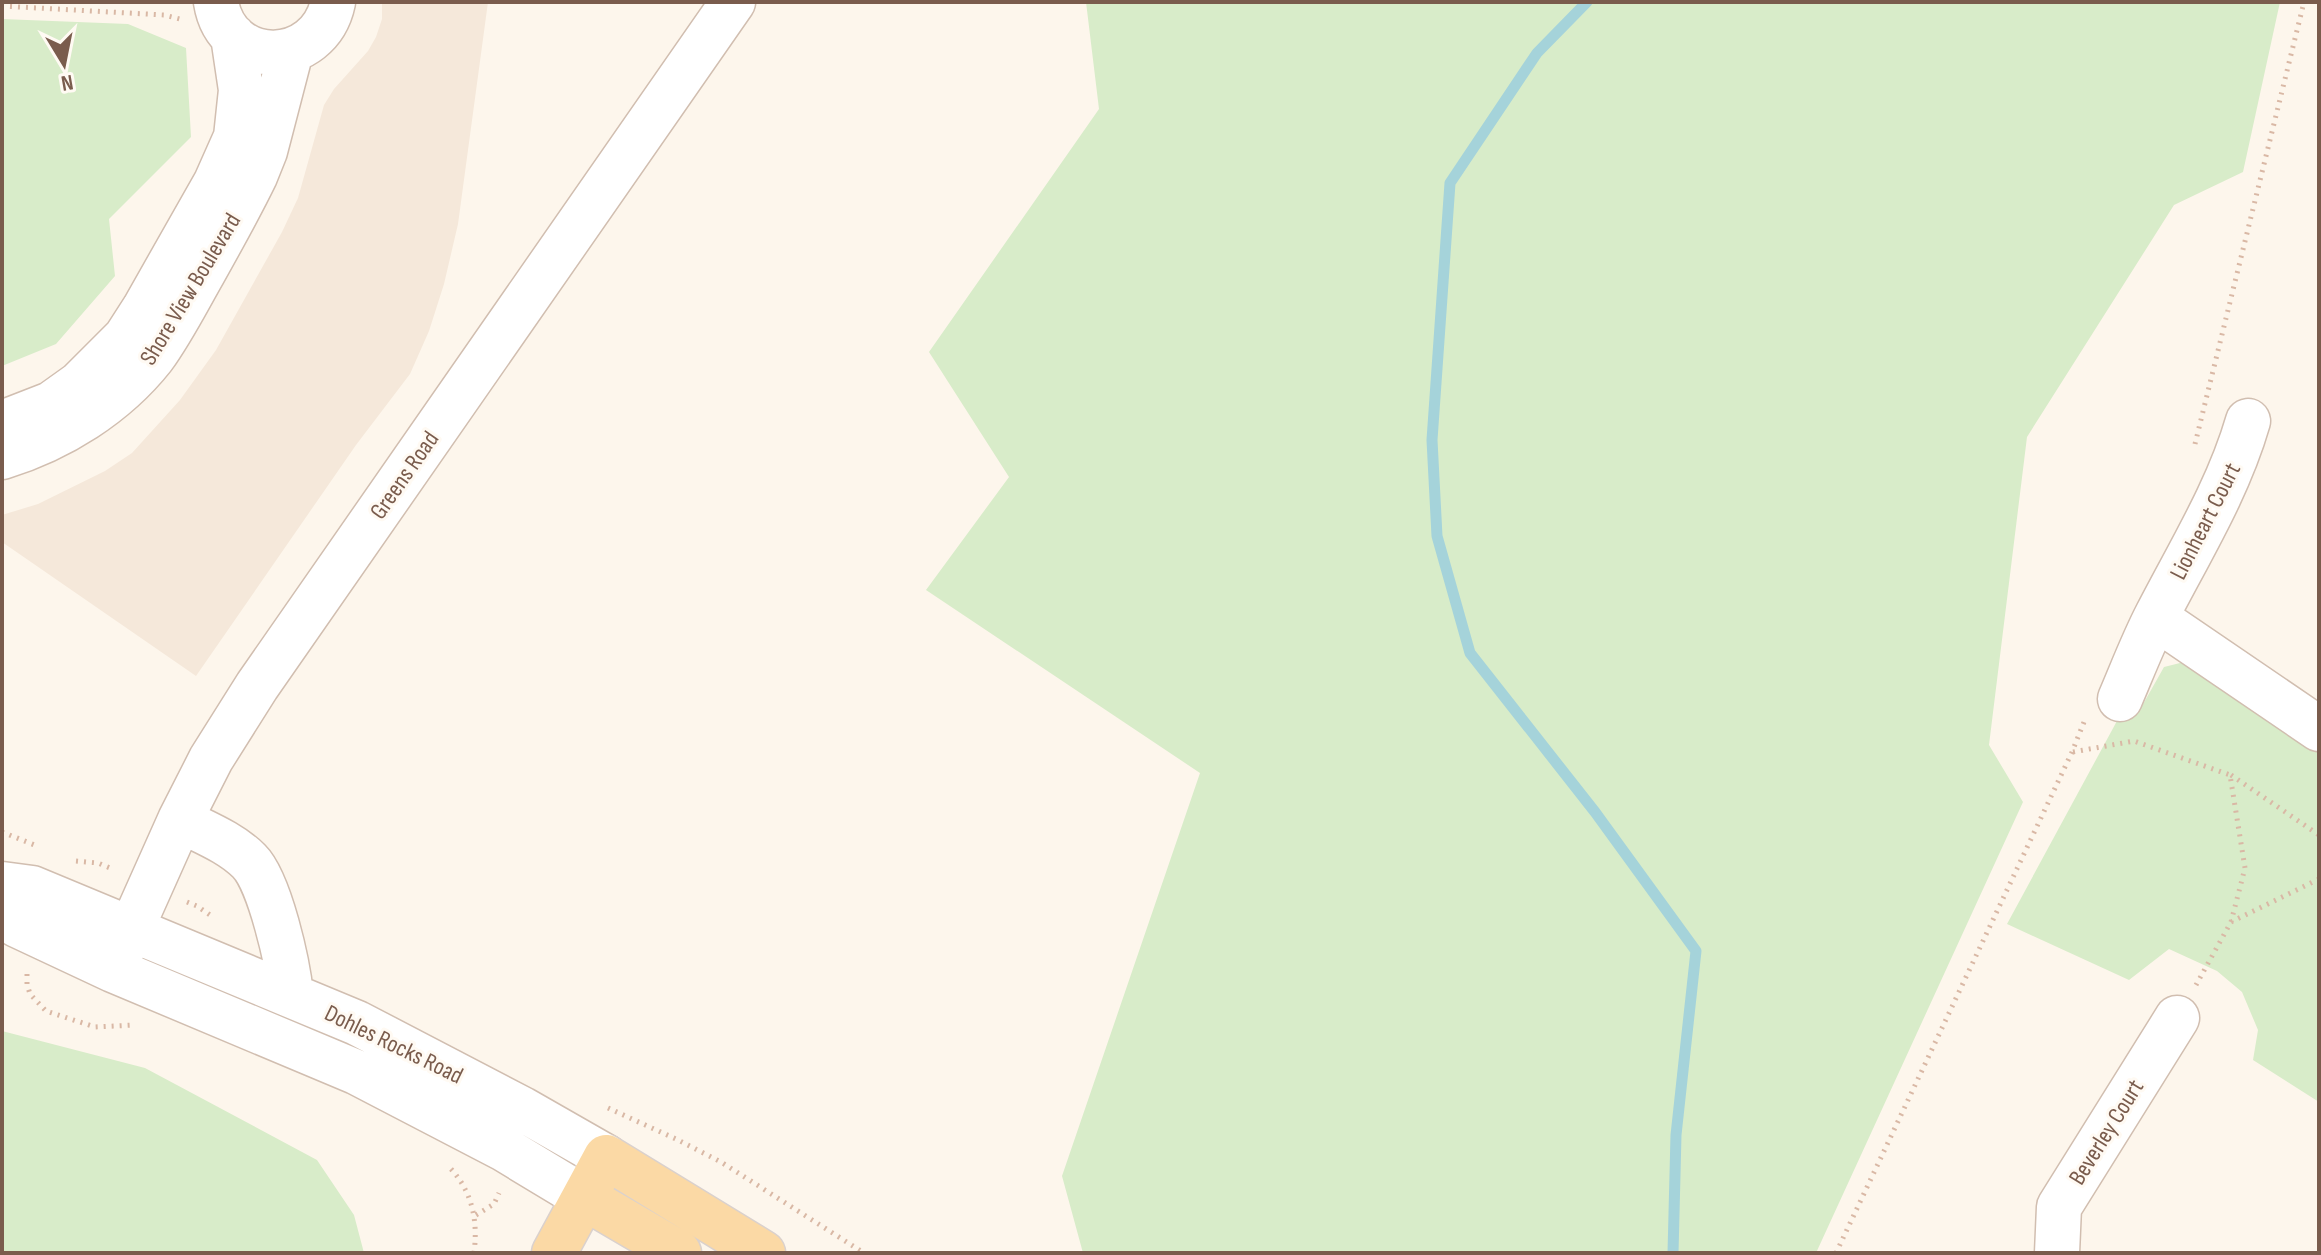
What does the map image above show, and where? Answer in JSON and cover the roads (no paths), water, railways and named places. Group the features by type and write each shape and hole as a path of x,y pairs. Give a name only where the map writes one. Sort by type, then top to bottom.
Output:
{"main road":[{"path":"554,1253 606,1157"},
{"name":"Dohles Rocks Road","path":"606,1157 763,1253"},
{"name":"Dohles Rocks Road","path":"585,1198 679,1253"}],"street":[{"path":"213,21 245,45 260,51 291,51 308,43 322,30 333,2"},
{"name":"Greens Road","path":"113,970 180,820 211,759 257,686 733,2"},
{"name":"Shore View Boulevard","path":"2,423 51,404 79,384 126,337 216,182 236,137 241,90 213,21"},
{"name":"Shore View Boulevard","path":"2,457 29,448 83,419 109,401 153,357 255,176 265,151 291,51"},
{"name":"Lionheart Court","path":"2120,699 2156,618 2238,457 2248,421"},
{"path":"2156,618 2319,729"},
{"path":"180,820 232,846 256,869 288,967 291,995"},
{"name":"Dohles Rocks Road","path":"2,884 32,888 357,1023 522,1109 606,1157"},
{"name":"Dohles Rocks Road","path":"2,912 17,925 113,970 356,1072 504,1149 585,1198"},
{"name":"Beverley Court","path":"2057,1253 2059,1207 2177,1018"}],"waterway":[{"path":"1587,2 1537,53 1450,183 1432,440 1437,536 1470,653 1595,812 1696,951 1676,1135 1673,1253"}]}
